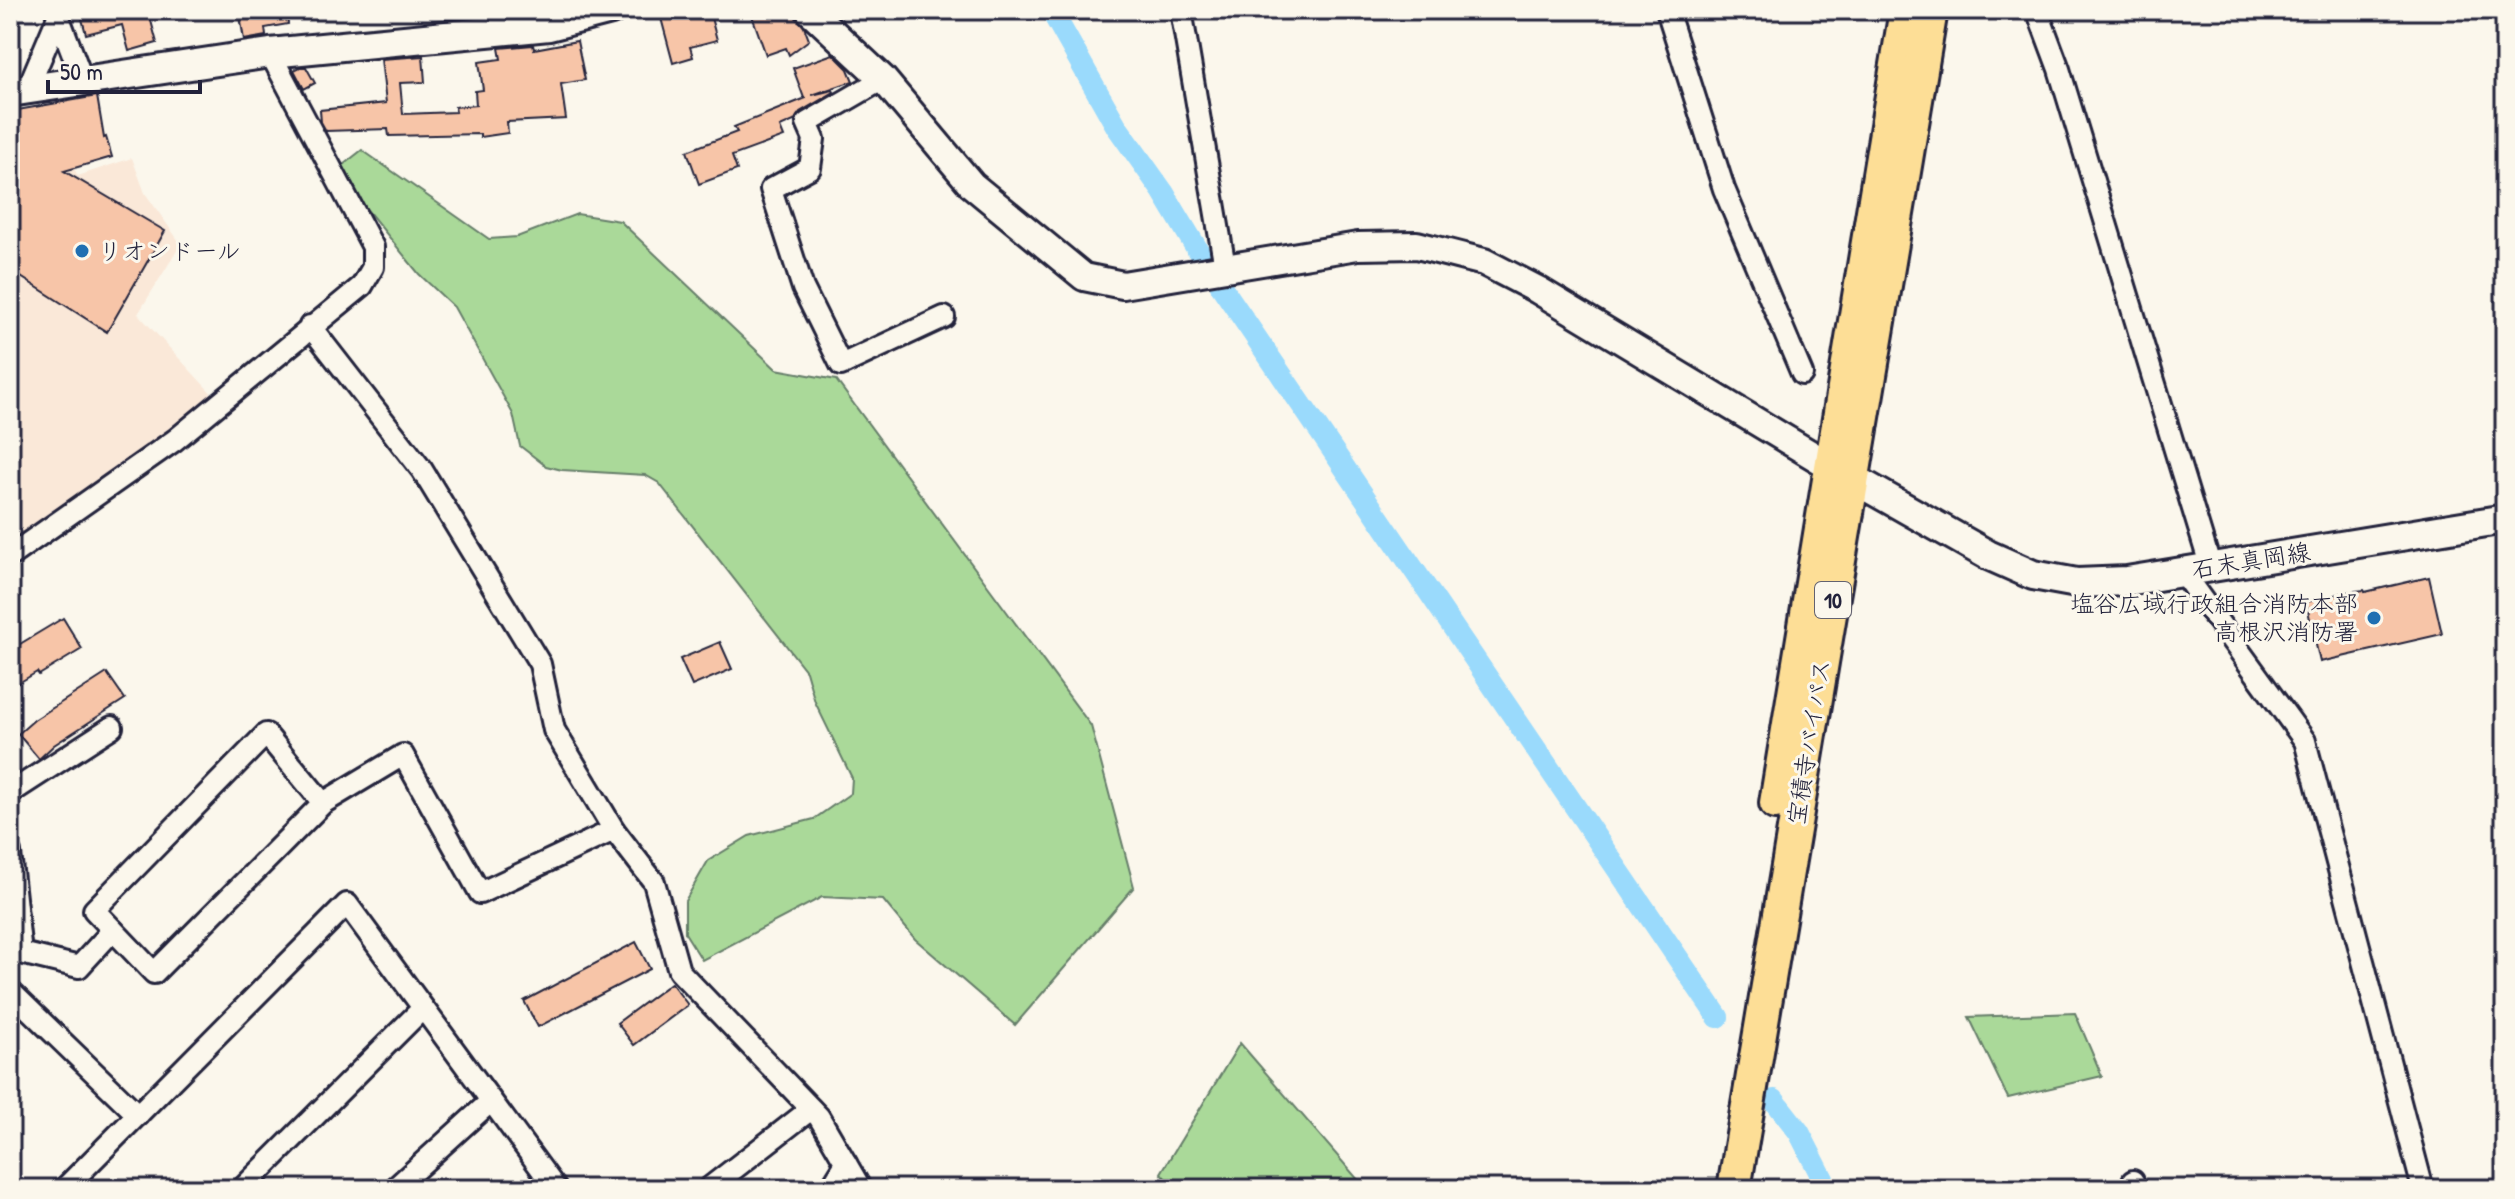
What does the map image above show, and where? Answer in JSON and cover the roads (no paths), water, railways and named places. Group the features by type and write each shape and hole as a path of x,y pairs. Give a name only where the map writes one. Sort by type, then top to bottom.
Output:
{"main road":[{"name":"宝積寺バイパス","path":"1734,1189 1842,473 1906,10"},
{"name":"宝積寺バイパス","path":"1712,1189 1842,473 1931,10"},
{"path":"19,90 270,53 549,26 599,12"},
{"name":"石末真岡線","path":"1842,473 1988,555 2054,581 2100,584 2505,519"}],"street":[{"path":"809,10 883,79 972,185 1084,277 1123,285 1358,246 1417,245 1484,262 1538,290 1842,473"},
{"path":"1181,10 1225,267"},
{"path":"2037,10 2059,69 2211,568"},
{"path":"1669,11 1724,189 1802,374"},
{"path":"57,13 83,81"},
{"path":"19,90 57,13"},
{"path":"10,556 175,440 362,286 373,267 373,247 270,53"},
{"path":"883,79 807,123 814,139 810,168 771,189 803,288 841,365 944,317"},
{"path":"310,326 422,470 540,664 554,730 614,830 654,882 679,971 819,1117 861,1189"},
{"path":"2182,572 2305,741 2423,1189"},
{"path":"10,793 112,727"},
{"path":"323,803 266,734 94,910 154,973 323,803 403,755 480,893 614,830"},
{"path":"10,853 21,953 79,967 113,930"},
{"path":"64,1189 347,904 556,1189"},
{"path":"10,991 138,1115"},
{"path":"242,1189 423,1008"},
{"path":"394,1189 491,1101"},
{"path":"708,1189 811,1109"},
{"path":"830,1189 846,1163"}],"waterway":[{"path":"1051,10 1117,127 1163,192 1203,259"},
{"path":"1221,286 1718,1017"},
{"path":"1774,1100 1799,1132 1828,1189"}],"place":[{"name":"リオンドール","path":"82,251"},
{"name":"塩谷広域行政組合消防本部 高根沢消防署","path":"2374,618"}]}
